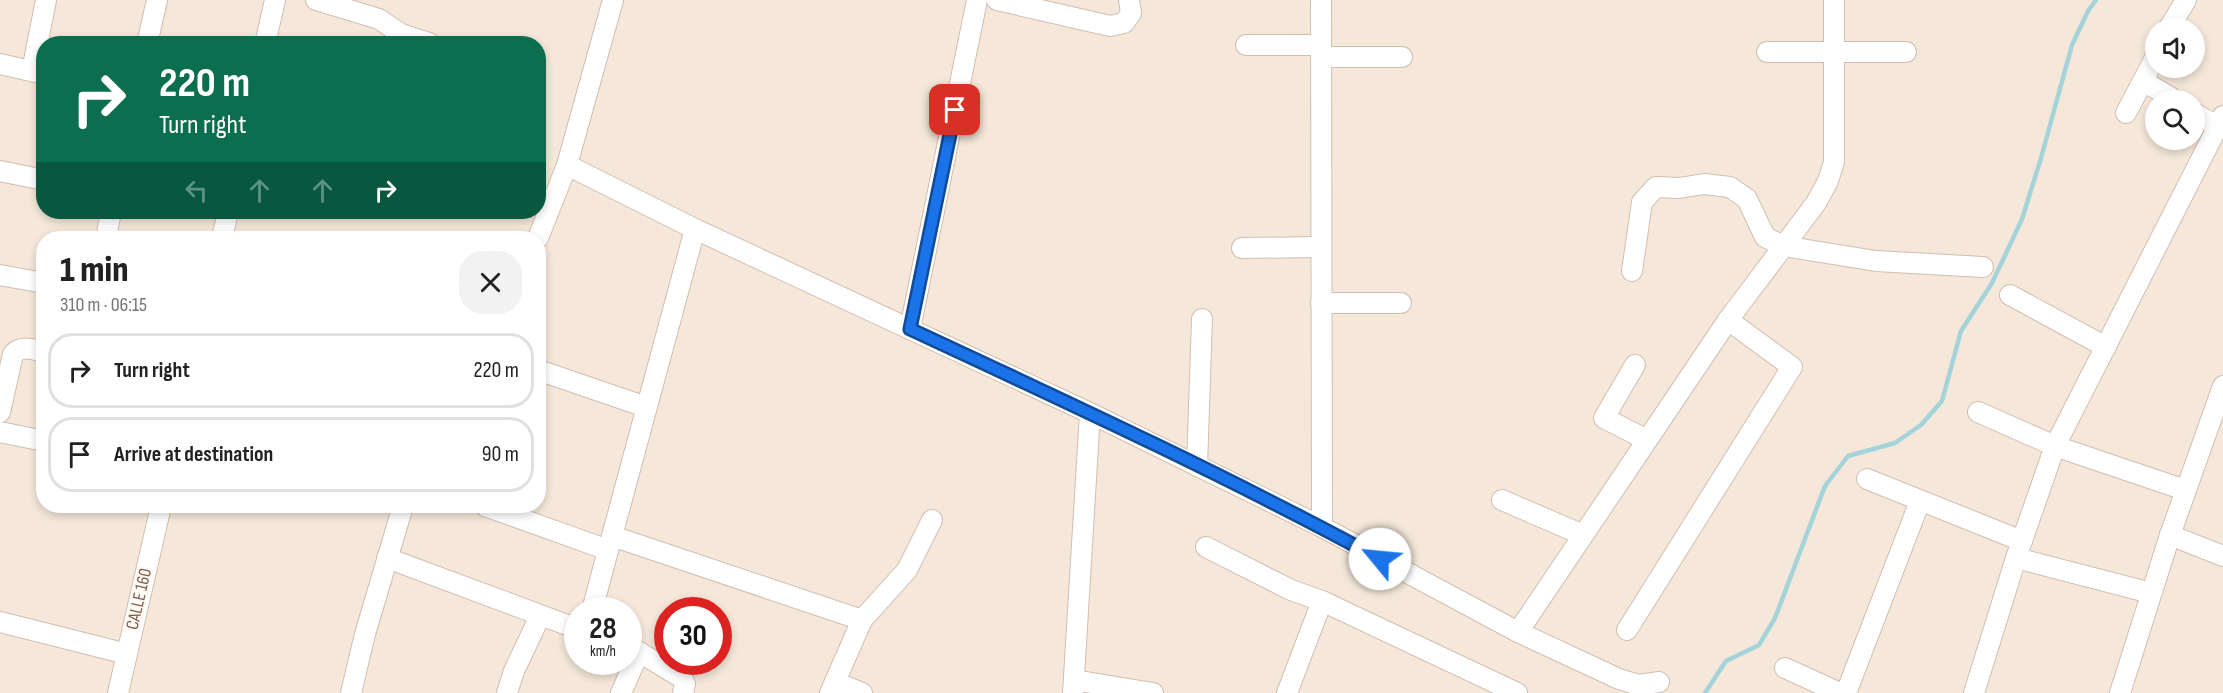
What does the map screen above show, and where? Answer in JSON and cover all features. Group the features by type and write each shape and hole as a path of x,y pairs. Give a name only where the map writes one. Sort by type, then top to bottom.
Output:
{"street":[{"path":"42,36 46,0"},
{"path":"149,36 157,0"},
{"path":"267,36 275,0"},
{"path":"316,0 379,19 407,36"},
{"path":"546,218 567,165 613,0"},
{"path":"910,329 977,0"},
{"path":"997,0 1110,26 1124,23 1131,13 1129,0"},
{"path":"1321,0 1322,527"},
{"path":"1518,632 1728,320 1816,203 1828,181 1834,162 1834,0"},
{"path":"2175,18 2186,0"},
{"path":"1246,45 1402,57"},
{"path":"1767,52 1906,52"},
{"path":"0,64 36,73"},
{"path":"2126,113 2145,77"},
{"path":"2143,81 2158,90"},
{"path":"1974,693 2019,550 2055,446 2220,121 2205,116"},
{"path":"567,165 695,229 1090,413 1322,527 1518,632 1619,679 1639,685 1659,682"},
{"path":"0,171 36,178"},
{"path":"1632,271 1642,202 1656,187 1679,188 1704,184 1730,188 1747,199 1765,237 1783,246 1876,261 1983,267"},
{"path":"595,597 695,229"},
{"path":"1242,248 1321,247"},
{"path":"0,275 36,282"},
{"path":"2010,295 2106,347"},
{"path":"1321,303 1401,303"},
{"path":"1197,466 1202,319"},
{"path":"1627,630 1792,367 1728,320"},
{"path":"0,412 13,354 18,349 36,350"},
{"path":"1635,365 1604,418 1647,440"},
{"path":"546,373 646,406"},
{"path":"2120,693 2185,490 2217,428 2223,386"},
{"path":"1978,412 2055,446 2185,490"},
{"path":"1090,413 1073,686 1153,693"},
{"path":"0,432 36,439"},
{"path":"1867,479 1920,501 2019,550 2151,593"},
{"path":"1502,500 1583,535"},
{"path":"1846,693 1920,501"},
{"name":"CALLE 160","path":"118,693 159,513"},
{"path":"351,693 364,634 401,513"},
{"path":"509,513 862,620"},
{"path":"862,693 833,687 862,620 908,570 932,520"},
{"path":"2169,535 2223,556"},
{"path":"1206,547 1291,590 1322,601 1517,693"},
{"path":"387,558 564,624"},
{"path":"1287,693 1322,601"},
{"path":"507,693 514,671 540,616"},
{"path":"0,622 127,654"},
{"path":"642,655 682,678 685,684 683,693"},
{"path":"1785,668 1840,693"},
{"path":"621,693 626,675"}],"shaded area":[{"path":"0,0 2223,0 2223,693 0,693"}],"waterway":[{"path":"1705,693 1726,661 1759,645 1775,618 1825,486 1848,456 1895,443 1921,425 1942,401 1961,331 1992,283 2022,219 2072,45 2088,11 2096,0"}],"route":[{"path":"955,110 910,329 1090,413 1322,527 1380,559"}]}
